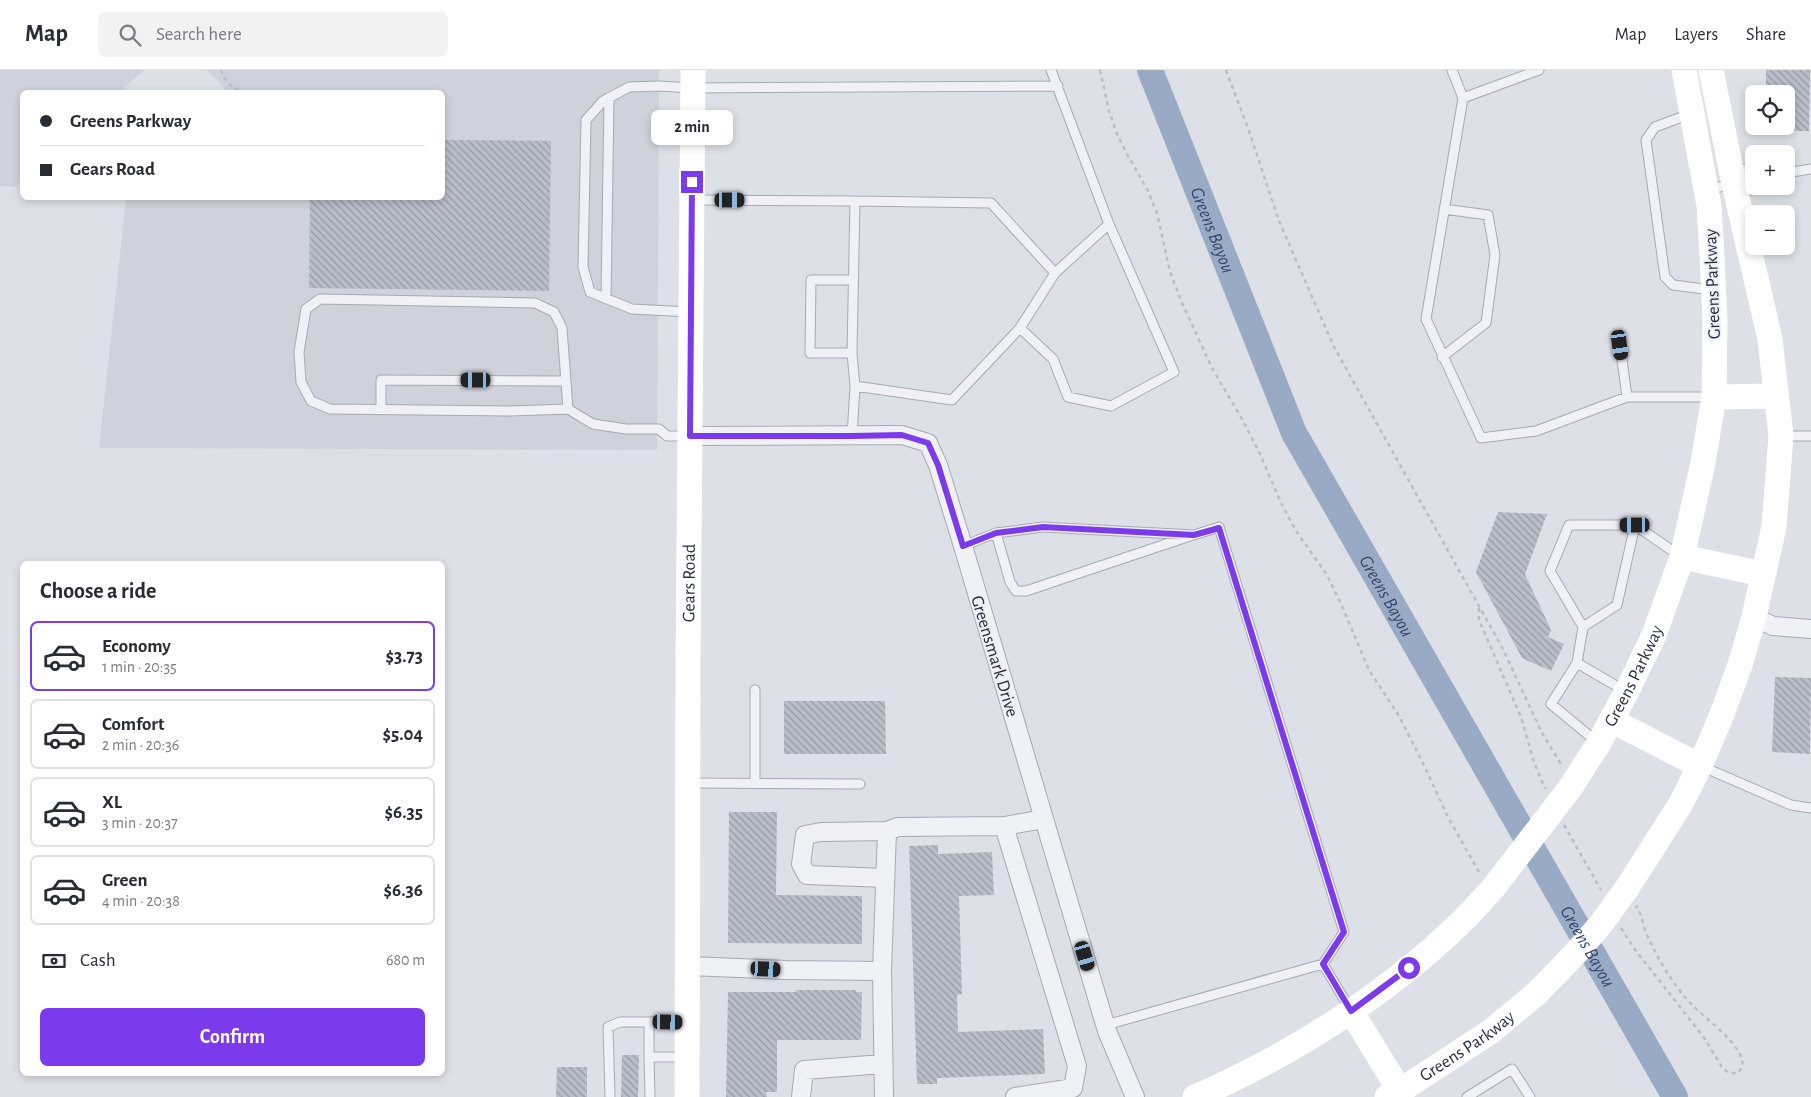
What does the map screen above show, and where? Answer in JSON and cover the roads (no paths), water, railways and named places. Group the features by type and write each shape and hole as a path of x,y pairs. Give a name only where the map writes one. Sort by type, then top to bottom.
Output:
{"street":[{"name":"Greens Parkway","path":"1195,1097 1228,1083 1288,1051 1351,1011 1424,957 1489,892 1572,784 1599,743 1654,635 1682,557 1703,463 1714,397 1715,320 1709,206 1684,70"},
{"name":"Greens Parkway","path":"1397,1095 1490,1032 1536,994 1601,924 1627,888 1680,805 1700,766 1740,666 1754,617 1774,527 1781,436 1770,339 1711,70"},
{"name":"Gears Road","path":"687,1097 692,79"},
{"path":"1714,397 1776,396"},
{"name":"Greensmark Drive","path":"690,436 902,435 928,443 938,465 963,546 1106,1025 1135,1097"},
{"path":"1682,557 1763,574"},
{"path":"1754,617 1773,626 1811,629"},
{"path":"1611,720 1700,766"},
{"path":"885,878 808,875 801,864 805,835 821,832 887,831 898,827 1004,826 1044,819"},
{"path":"1004,826 1077,1066 1073,1088 1015,1097"},
{"path":"884,1097 882,971 887,831"},
{"path":"688,966 882,971"},
{"path":"1351,1011 1397,1095"},
{"path":"801,1097 804,1070 883,1064"}],"lane":[{"path":"1020,328 1052,359 1068,397 1111,406 1174,372 1109,224 1051,70"},
{"path":"1452,70 1463,98 1426,319 1481,438 1536,432 1627,397 1714,397"},
{"path":"1463,98 1538,70"},
{"path":"691,312 632,309 590,292 584,267 586,120 603,101 629,87 659,86 692,79 1058,86"},
{"path":"606,299 610,98"},
{"path":"1692,114 1655,127 1646,140 1665,278 1673,285 1714,290"},
{"path":"1737,183 1745,169"},
{"path":"1795,172 1808,170"},
{"path":"1705,190 1737,183 1745,187"},
{"path":"691,200 991,203 1056,273"},
{"path":"852,436 855,386 852,353 855,201"},
{"path":"1442,357 1486,323 1496,256 1488,215 1444,209"},
{"path":"855,386 952,400 1020,328 1056,273 1109,224"},
{"path":"852,353 810,353 810,335 811,280 853,280"},
{"path":"568,409 562,328 554,312 535,304 320,299 306,309 299,352 301,382 311,401 330,409 510,411 568,409 593,424 659,429 667,436 690,436"},
{"path":"1620,345 1627,397"},
{"path":"381,410 381,380 566,381"},
{"path":"1781,436 1811,436"},
{"path":"1599,743 1551,704 1577,664 1583,627 1550,572 1569,525 1635,525 1682,557"},
{"path":"1583,627 1616,605 1635,525"},
{"path":"963,546 996,533 1043,527 1194,535"},
{"path":"996,533 1010,582 1016,591 1026,591 1219,528 1344,932 1323,964 1106,1025"},
{"path":"1577,664 1626,692"},
{"path":"755,690 755,783"},
{"path":"1700,766 1792,805 1811,808"},
{"path":"688,783 860,784"},
{"path":"1323,964 1351,1011"},
{"path":"610,1097 608,1027 620,1022 688,1022"},
{"path":"649,1022 650,1097"},
{"path":"649,1057 688,1057"},
{"path":"1467,1097 1512,1070 1530,1097"}],"waterway":[{"name":"Greens Bayou","path":"1150,70 1294,433 1675,1097"}]}
